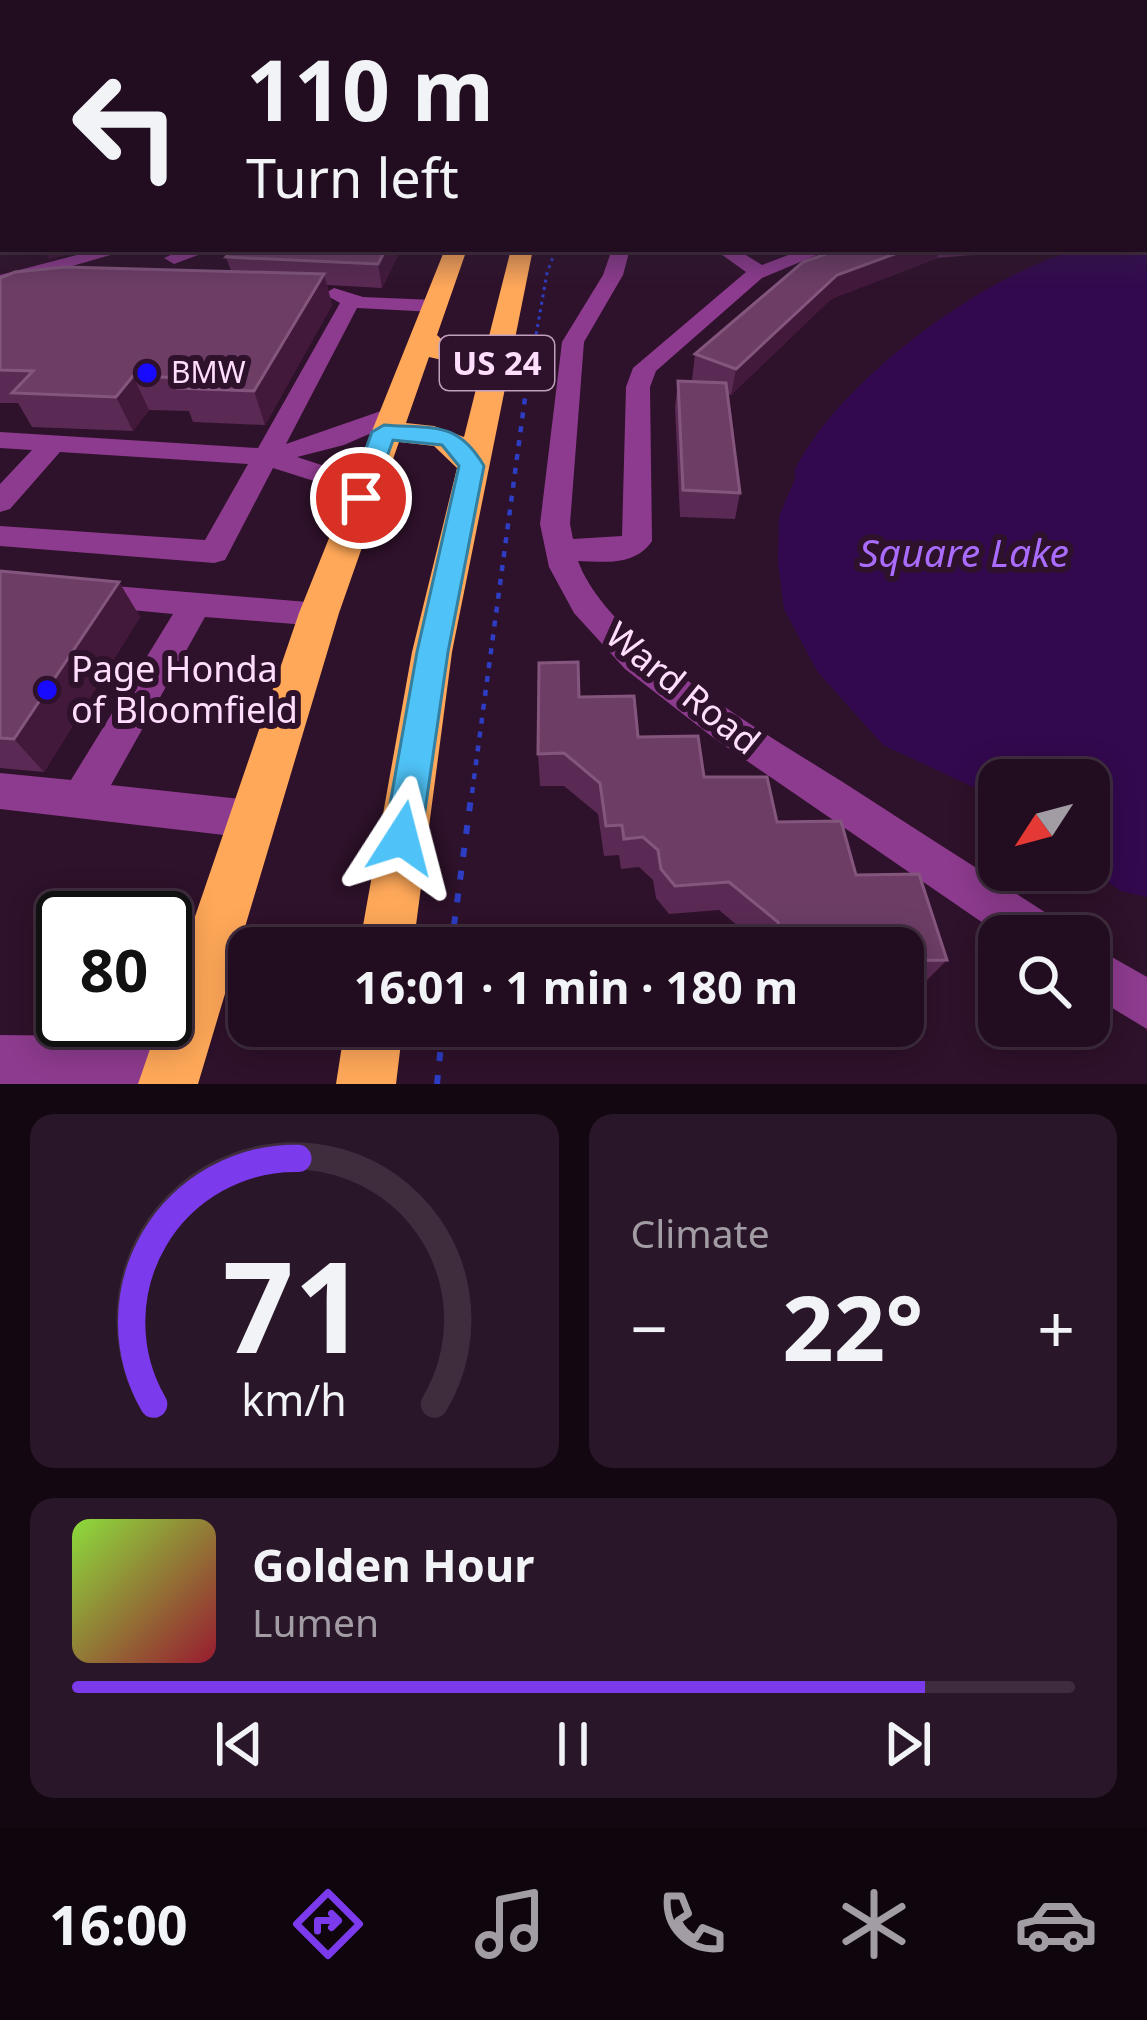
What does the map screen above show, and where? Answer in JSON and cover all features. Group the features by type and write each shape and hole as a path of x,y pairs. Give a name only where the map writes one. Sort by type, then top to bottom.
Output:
{"highway":[{"name":"US 24","path":"171,1073 319,614 455,252"},
{"name":"US 24","path":"389,927 432,652 521,252"},
{"path":"429,321 452,358 498,360"},
{"path":"387,424 448,438 460,444 472,466"},
{"path":"366,1084 371,1047"}],"street":[{"path":"0,281 111,252"},
{"path":"174,257 193,252"},
{"name":"Ward Road","path":"620,252 615,277 582,317 575,335 555,498 559,550 585,604 649,668 778,763 1009,915"},
{"path":"728,252 760,272"},
{"path":"559,550 620,551 637,541 642,373 760,272 814,252"},
{"path":"1,306 17,295 60,289"},
{"path":"321,293 429,321"},
{"path":"0,536 214,552 352,299"},
{"path":"267,457 387,424"},
{"path":"0,440 267,457 328,476 361,498"},
{"path":"0,502 52,443"},
{"path":"65,594 319,614"},
{"path":"82,800 196,604"},
{"path":"0,791 250,820"},
{"path":"1110,981 1147,1005"},
{"path":"0,1060 171,1073"}],"path":[{"path":"454,927 523,413 547,273 555,252"},
{"path":"437,1084 441,1047"}],"water":[{"name":"Square Lake","path":"1072,252 1147,252 1147,897 1110,883 1110,759 978,759 978,789 883,745 817,671 784,609 779,516 795,470 815,436 877,369 955,309 996,285"}],"building":[{"path":"230,252 384,252 378,264 226,257"},
{"path":"831,252 900,252 837,275 736,369 695,354 803,262"},
{"name":"BMW","path":"65,267 324,274 254,391 179,388 186,378 133,376 116,397 12,393 33,371 0,370 0,278"},
{"path":"678,381 726,383 740,493 683,490"},
{"path":"0,571 119,582 14,739 0,738"},
{"path":"578,662 579,697 634,696 638,737 698,736 704,777 767,777 777,822 841,821 856,875 919,874 947,960 924,961 924,927 779,927 729,882 675,886 661,869 658,850 643,837 624,839 622,825 606,826 600,783 564,753 538,754 539,663"}],"place":[{"name":"BMW","path":"147,373"},
{"name":"Page Honda of Bloomfield","path":"47,690"}],"route":[{"path":"361,498 384,432 448,438 460,444 472,466 432,652 402,838"}]}
